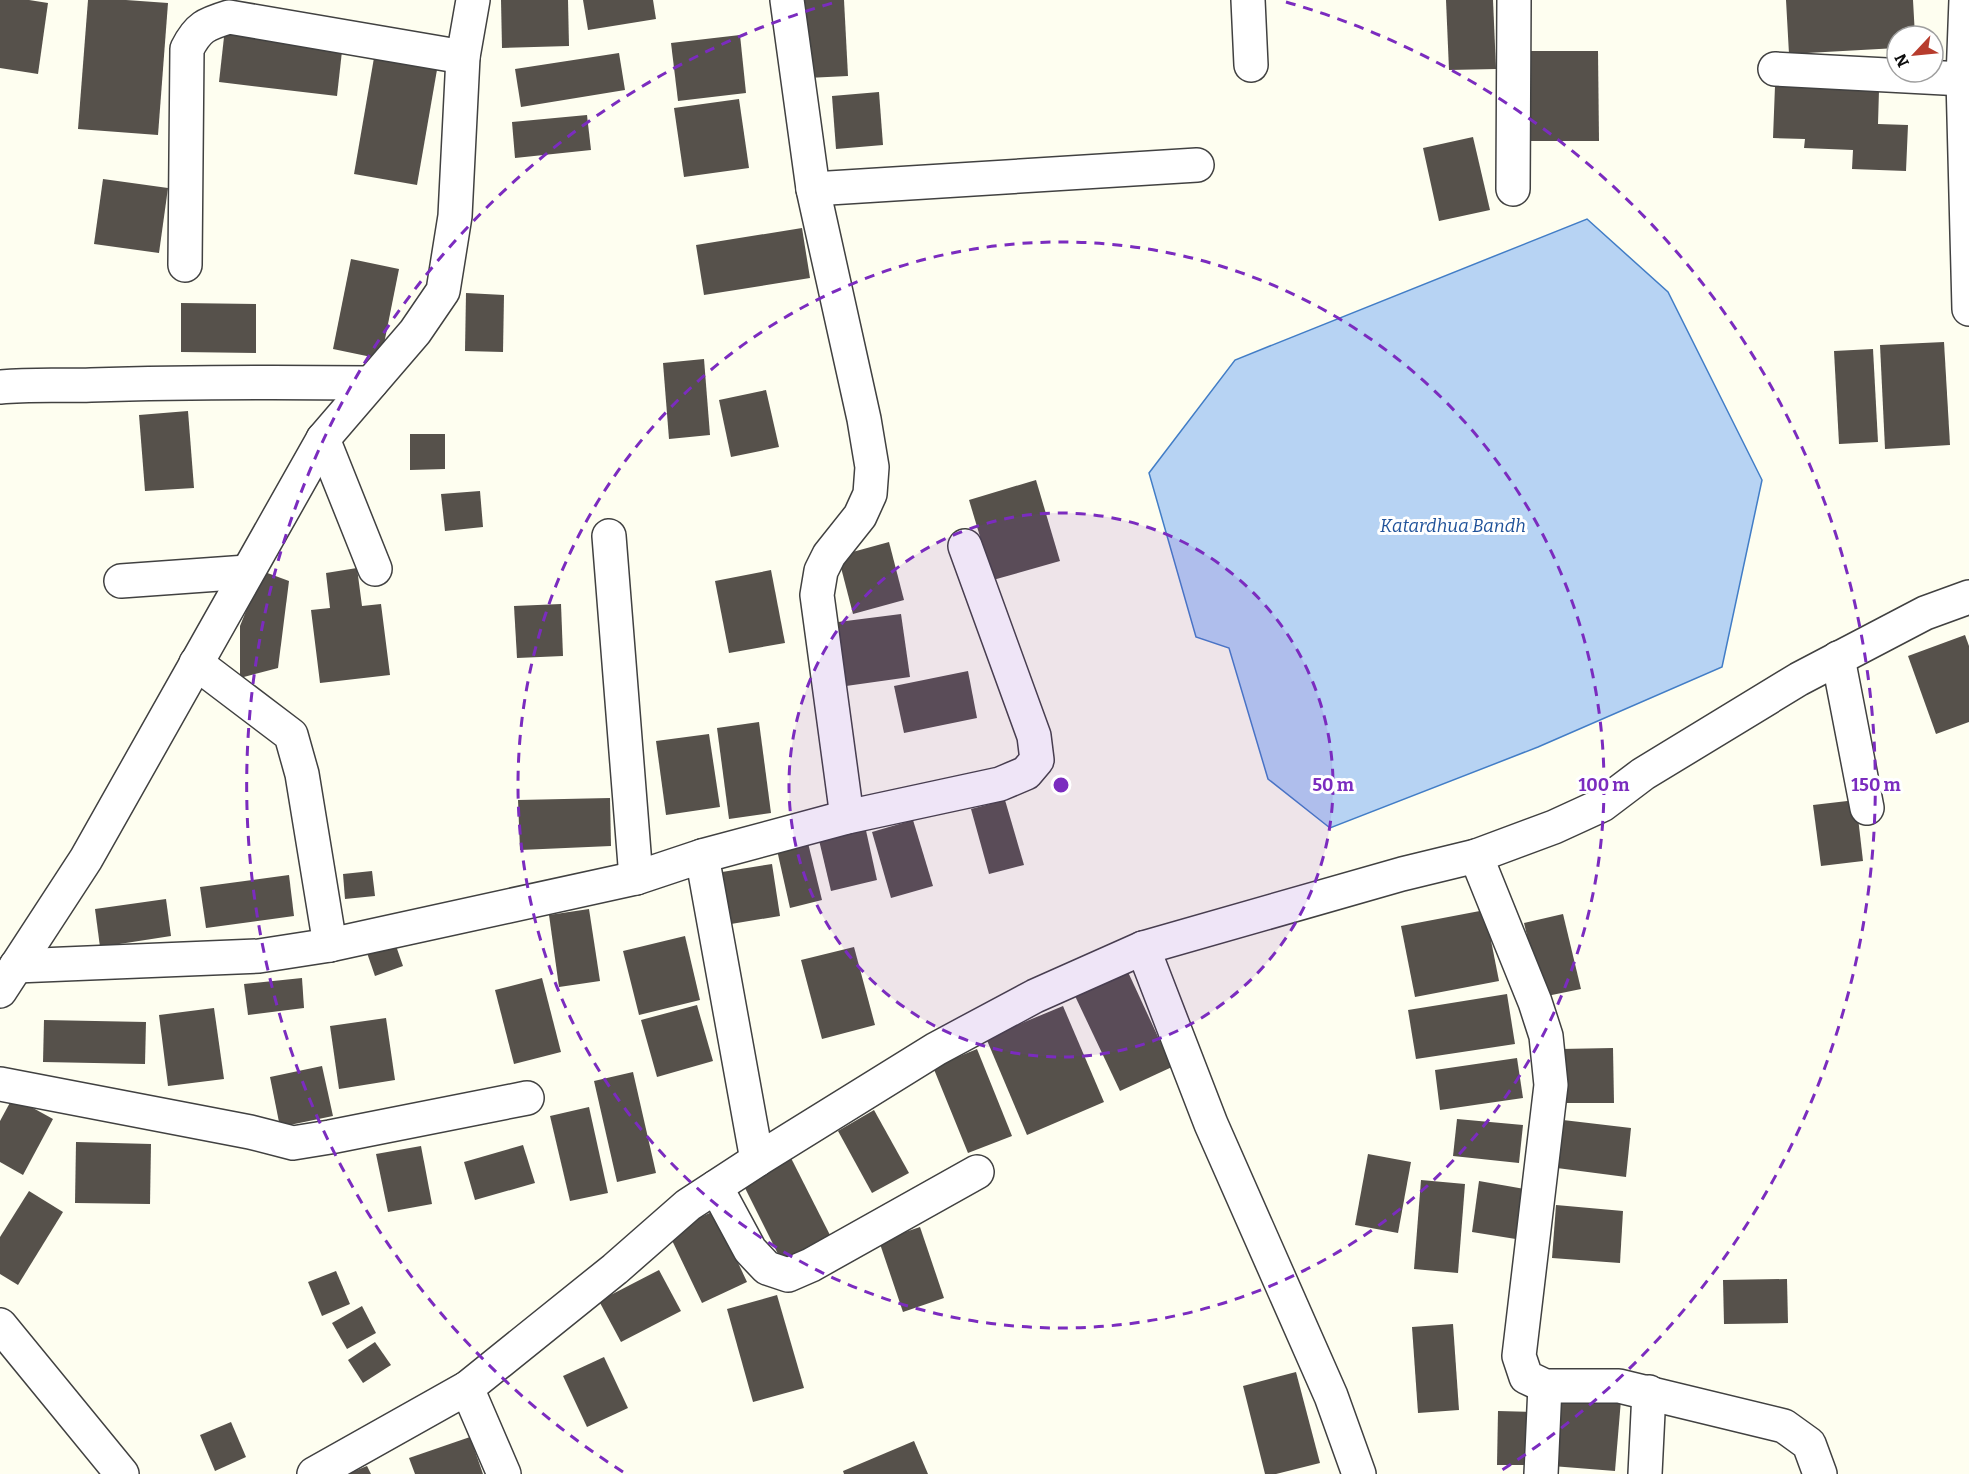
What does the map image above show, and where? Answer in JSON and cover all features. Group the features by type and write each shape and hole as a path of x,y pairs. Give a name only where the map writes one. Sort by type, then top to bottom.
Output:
{"street":[{"path":"8,978 86,859 323,438 415,332 443,291 455,216 463,57 473,0"},
{"path":"787,0 813,189 864,419 872,467 870,494 860,516 825,563 817,595 847,817"},
{"path":"1248,0 1251,65"},
{"path":"1513,189 1514,0"},
{"path":"1966,0 1963,79 1969,309"},
{"path":"185,265 187,49 195,33 211,23 229,17 463,57"},
{"path":"1775,69 1963,79"},
{"path":"813,189 1197,165"},
{"path":"0,387 231,382 371,383"},
{"path":"323,438 375,569"},
{"path":"609,536 636,878"},
{"path":"8,978 259,956 330,945 636,878 702,856 847,817 1000,784 1026,773 1037,760 1034,736 965,546"},
{"path":"121,581 247,572"},
{"path":"318,1473 467,1388 615,1269 688,1205 956,1038 1035,996 1143,948 1402,874 1476,856 1554,827 1602,805 1643,774 1729,720 1838,658 1925,613 1969,597"},
{"path":"1838,658 1867,808"},
{"path":"196,663 291,735 302,774 330,945"},
{"path":"702,856 757,1160"},
{"path":"1476,856 1535,1002 1546,1036 1551,1085 1519,1356 1526,1377 1545,1386 1619,1386 1784,1426 1809,1444 1820,1474"},
{"path":"1143,948 1210,1124 1331,1396 1359,1474"},
{"path":"0,1084 239,1130 293,1143 527,1098"},
{"path":"716,1187 750,1250 767,1268 788,1275 811,1265 977,1172"},
{"path":"0,1324 122,1474"},
{"path":"1541,1474 1545,1386"},
{"path":"467,1388 504,1474"},
{"path":"1645,1474 1649,1392"}],"water":[{"name":"Katardhua Bandh","path":"1587,219 1668,292 1762,480 1722,667 1538,747 1330,828 1268,779 1229,648 1196,637 1149,473 1235,360"}],"building":[{"path":"0,0 29,0 48,3 38,74 0,68"},
{"path":"88,0 168,3 158,135 78,129"},
{"path":"501,0 568,0 569,46 502,48"},
{"path":"583,0 653,0 656,19 588,30"},
{"path":"803,0 844,0 848,76 807,78"},
{"path":"1446,0 1493,0 1496,69 1449,70"},
{"path":"1786,0 1913,0 1914,24 1885,24 1885,49 1789,54"},
{"path":"227,10 345,24 337,96 219,82"},
{"path":"740,35 746,93 678,101 671,43"},
{"path":"1521,51 1598,51 1599,141 1521,141"},
{"path":"375,52 438,64 417,185 354,174"},
{"path":"619,53 625,90 521,107 515,69"},
{"path":"1775,86 1879,90 1878,124 1908,125 1906,171 1852,169 1853,150 1804,148 1805,139 1773,138"},
{"path":"879,92 883,145 836,149 832,96"},
{"path":"739,99 749,168 684,177 674,108"},
{"path":"587,115 591,150 515,158 512,122"},
{"path":"1473,137 1490,210 1439,221 1423,148"},
{"path":"103,179 168,188 159,253 94,244"},
{"path":"802,228 810,278 704,295 696,245"},
{"path":"351,259 399,269 381,359 333,349"},
{"path":"466,293 504,295 503,352 465,351"},
{"path":"181,303 256,304 256,353 181,352"},
{"path":"1944,342 1950,445 1885,449 1880,345"},
{"path":"1873,349 1878,442 1839,444 1834,351"},
{"path":"704,359 710,435 669,439 663,363"},
{"path":"766,390 779,447 731,457 719,400"},
{"path":"188,411 194,488 145,491 139,415"},
{"path":"410,434 445,434 445,469 410,470"},
{"path":"1036,480 1060,561 993,580 969,500"},
{"path":"480,491 483,527 445,531 441,494"},
{"path":"889,542 904,600 853,614 838,556"},
{"path":"357,568 362,606 381,604 390,675 320,683 311,610 330,608 326,573"},
{"path":"771,570 785,643 729,653 715,581"},
{"path":"262,571 289,581 278,668 240,678 240,626"},
{"path":"561,604 563,656 517,658 514,606"},
{"path":"901,614 910,677 846,686 838,622"},
{"path":"1965,635 1969,646 1969,722 1936,734 1908,656"},
{"path":"968,671 977,718 904,733 894,686"},
{"path":"759,722 771,813 729,819 717,728"},
{"path":"709,734 720,807 666,815 656,741"},
{"path":"610,798 611,846 520,850 518,800"},
{"path":"1005,800 1024,865 989,874 971,809"},
{"path":"1856,800 1863,861 1821,866 1813,805"},
{"path":"913,820 933,886 891,898 872,832"},
{"path":"865,826 877,880 831,891 818,836"},
{"path":"808,843 822,900 790,908 777,850"},
{"path":"772,864 780,916 731,924 722,872"},
{"path":"372,871 375,896 345,899 343,874"},
{"path":"289,875 294,916 206,928 200,887"},
{"path":"166,899 171,936 100,947 95,909"},
{"path":"589,909 600,981 559,987 549,915"},
{"path":"1485,910 1499,981 1415,997 1401,926"},
{"path":"1563,914 1581,989 1542,997 1524,923"},
{"path":"685,936 700,1000 639,1015 623,951"},
{"path":"394,940 403,966 375,976 366,950"},
{"path":"854,947 875,1025 822,1039 801,960"},
{"path":"1128,972 1172,1067 1120,1091 1075,996"},
{"path":"302,978 304,1008 248,1015 244,984"},
{"path":"542,978 561,1052 514,1064 495,990"},
{"path":"1507,994 1515,1044 1416,1059 1408,1010"},
{"path":"697,1005 713,1061 657,1077 641,1020"},
{"path":"1063,1006 1104,1102 1027,1135 986,1038"},
{"path":"214,1008 224,1079 168,1086 159,1015"},
{"path":"386,1018 395,1080 339,1089 330,1026"},
{"path":"44,1020 146,1022 145,1064 43,1062"},
{"path":"1613,1048 1614,1103 1561,1103 1560,1049"},
{"path":"977,1049 1012,1136 968,1153 933,1067"},
{"path":"1517,1058 1523,1098 1440,1110 1435,1070"},
{"path":"322,1066 333,1116 280,1127 270,1077"},
{"path":"633,1072 656,1173 617,1182 594,1081"},
{"path":"13,1097 53,1119 23,1175 0,1162 0,1121"},
{"path":"589,1107 608,1193 570,1201 550,1116"},
{"path":"874,1110 909,1173 872,1193 838,1131"},
{"path":"1457,1119 1523,1125 1519,1163 1453,1156"},
{"path":"1563,1120 1631,1128 1626,1177 1557,1168"},
{"path":"76,1142 151,1144 150,1204 75,1203"},
{"path":"523,1145 535,1183 475,1200 464,1162"},
{"path":"421,1146 432,1204 388,1212 376,1154"},
{"path":"1368,1154 1411,1162 1398,1233 1355,1225"},
{"path":"790,1156 834,1243 785,1268 741,1180"},
{"path":"1421,1180 1465,1184 1458,1273 1414,1269"},
{"path":"1479,1181 1530,1190 1522,1240 1472,1232"},
{"path":"29,1191 63,1212 18,1285 0,1274 0,1237"},
{"path":"1556,1205 1623,1211 1620,1263 1552,1258"},
{"path":"714,1211 747,1282 702,1303 668,1232"},
{"path":"920,1227 944,1298 903,1312 879,1241"},
{"path":"659,1270 681,1311 621,1342 599,1301"},
{"path":"336,1271 350,1304 322,1316 308,1282"},
{"path":"1787,1279 1788,1323 1724,1324 1723,1280"},
{"path":"777,1295 804,1388 753,1402 727,1309"},
{"path":"362,1306 376,1333 347,1349 332,1323"},
{"path":"1453,1324 1459,1410 1418,1413 1412,1327"},
{"path":"375,1342 391,1365 363,1383 348,1360"},
{"path":"604,1357 628,1408 587,1427 563,1376"},
{"path":"1296,1372 1320,1463 1276,1474 1265,1474 1243,1386"},
{"path":"1558,1394 1621,1400 1615,1471 1552,1466"},
{"path":"1498,1411 1534,1412 1533,1465 1497,1465"},
{"path":"231,1422 246,1457 215,1471 200,1435"},
{"path":"470,1437 483,1474 415,1474 409,1458"},
{"path":"914,1441 928,1474 844,1474 843,1471"},
{"path":"367,1466 371,1474 347,1474"}]}
